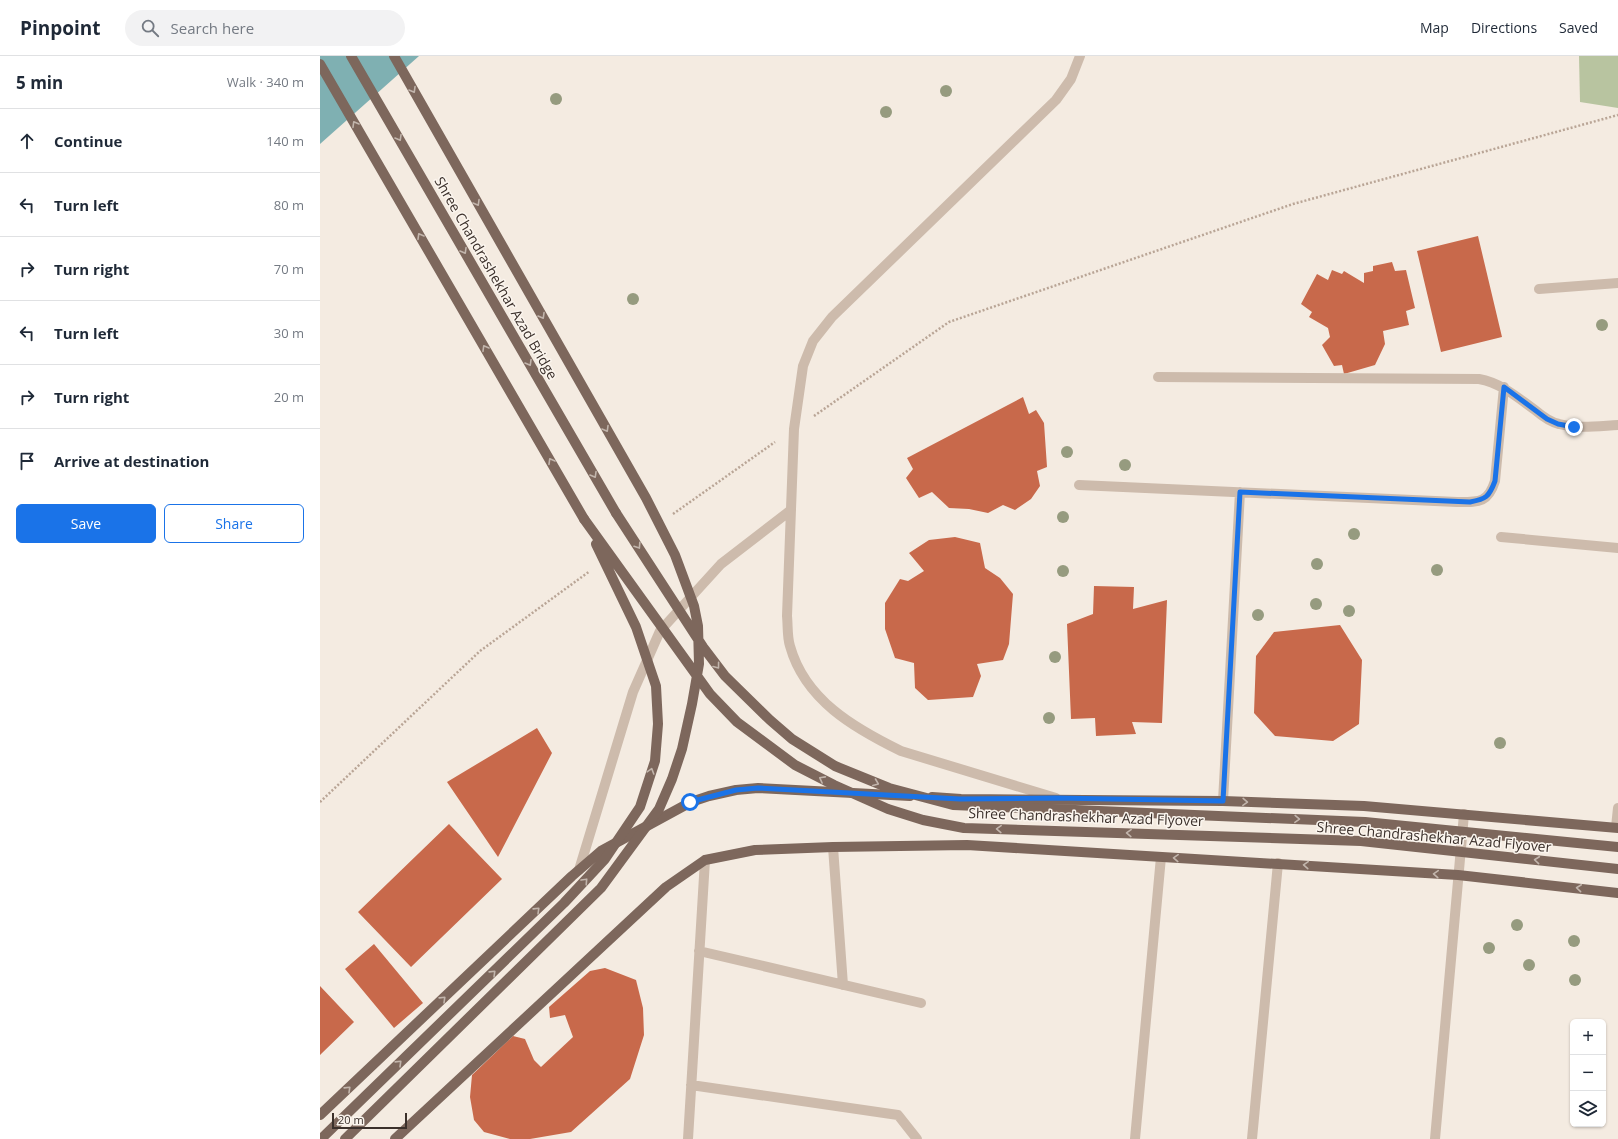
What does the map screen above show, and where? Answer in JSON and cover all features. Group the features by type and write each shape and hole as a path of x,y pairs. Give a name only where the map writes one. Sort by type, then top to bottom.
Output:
{"main road":[{"name":"Shree Chandrashekhar Azad Bridge","path":"351,56 616,513"},
{"path":"345,1139 601,888 659,809 672,780 682,750 699,664 697,619 694,606 675,555 646,498 394,56"},
{"path":"320,64 584,519 636,627 656,686 658,724 655,761 640,807 605,860 564,903 321,1139"},
{"name":"Shree Chandrashekhar Azad Flyover","path":"616,513 703,647 725,676 770,720 792,739 835,766 889,788 953,806 1365,822 1618,847"},
{"name":"Shree Chandrashekhar Azad Flyover","path":"584,519 710,694 737,722 795,765 834,785 888,809 923,820 964,828 1361,841 1618,869"},
{"path":"320,1116 601,851 690,802 736,790 758,788 960,799 1056,798 1223,801 1364,806 1617,827"},
{"path":"395,1139 666,887 705,860 755,850 967,845 1458,875 1618,893"}],"street":[{"path":"1056,798 901,751 877,739 841,717 815,694 802,675 790,646 787,616 794,429 802,366 813,341 832,317 1056,100 1071,79 1080,56"},
{"path":"1539,289 1618,283"},
{"path":"1158,377 1462,378 1491,381 1504,387 1547,419 1558,424 1574,427 1618,425"},
{"path":"1079,485 1470,502 1484,499 1491,492 1495,481 1504,387"},
{"path":"1223,801 1240,492"},
{"path":"580,870 633,692 660,631 721,564 791,510"},
{"path":"1501,536 1618,548"},
{"path":"1617,827 1618,808"},
{"path":"1435,1139 1464,814"},
{"path":"833,847 843,985"},
{"path":"1135,1139 1161,857"},
{"path":"688,1139 705,860"},
{"path":"1252,1139 1278,863"},
{"path":"699,951 921,1003"},
{"path":"691,1085 898,1115 917,1139"}],"path":[{"path":"672,514 949,322 1293,204 1618,115"},
{"path":"320,802 480,651 596,567"}],"green space":[{"path":"1579,56 1618,56 1618,108 1580,102"}],"water":[{"path":"320,56 419,56 320,144"}],"building":[{"path":"1478,236 1502,337 1441,352 1417,251"},
{"path":"1392,262 1395,271 1406,270 1415,308 1406,311 1409,325 1383,331 1385,344 1375,365 1344,374 1342,365 1334,366 1322,345 1330,337 1328,328 1309,317 1312,312 1301,304 1317,274 1328,280 1332,270 1342,274 1344,271 1364,283 1364,273 1373,271 1373,266"},
{"path":"1023,397 1029,414 1036,410 1044,423 1047,467 1037,471 1040,486 1031,499 1015,510 1003,505 988,513 969,509 949,508 932,492 919,498 906,478 913,469 907,458"},
{"path":"955,537 980,543 985,568 1000,578 1013,594 1009,644 1003,660 977,664 981,676 973,697 928,700 915,688 914,663 895,658 885,629 885,603 900,579 908,581 924,571 909,553 929,540"},
{"path":"1094,586 1134,587 1133,609 1167,600 1162,723 1132,722 1136,734 1096,736 1095,718 1071,719 1067,624 1093,614"},
{"path":"1340,625 1362,660 1359,724 1333,741 1275,736 1254,713 1256,656 1274,632"},
{"path":"537,728 552,753 498,857 447,782"},
{"path":"449,824 502,879 411,967 358,912"},
{"path":"374,944 423,1003 394,1028 345,969"},
{"path":"605,968 636,980 643,1008 644,1035 630,1079 571,1132 530,1139 510,1139 484,1132 474,1120 470,1097 472,1075 513,1036 525,1039 534,1060 541,1067 573,1037 565,1015 550,1018 549,1007 590,971"},
{"path":"320,986 354,1022 320,1055"}],"route":[{"path":"690,802 736,790 758,788 960,799 1056,798 1223,801 1240,492 1470,502 1484,499 1491,492 1495,481 1504,387 1547,419 1558,424 1574,427"}]}
